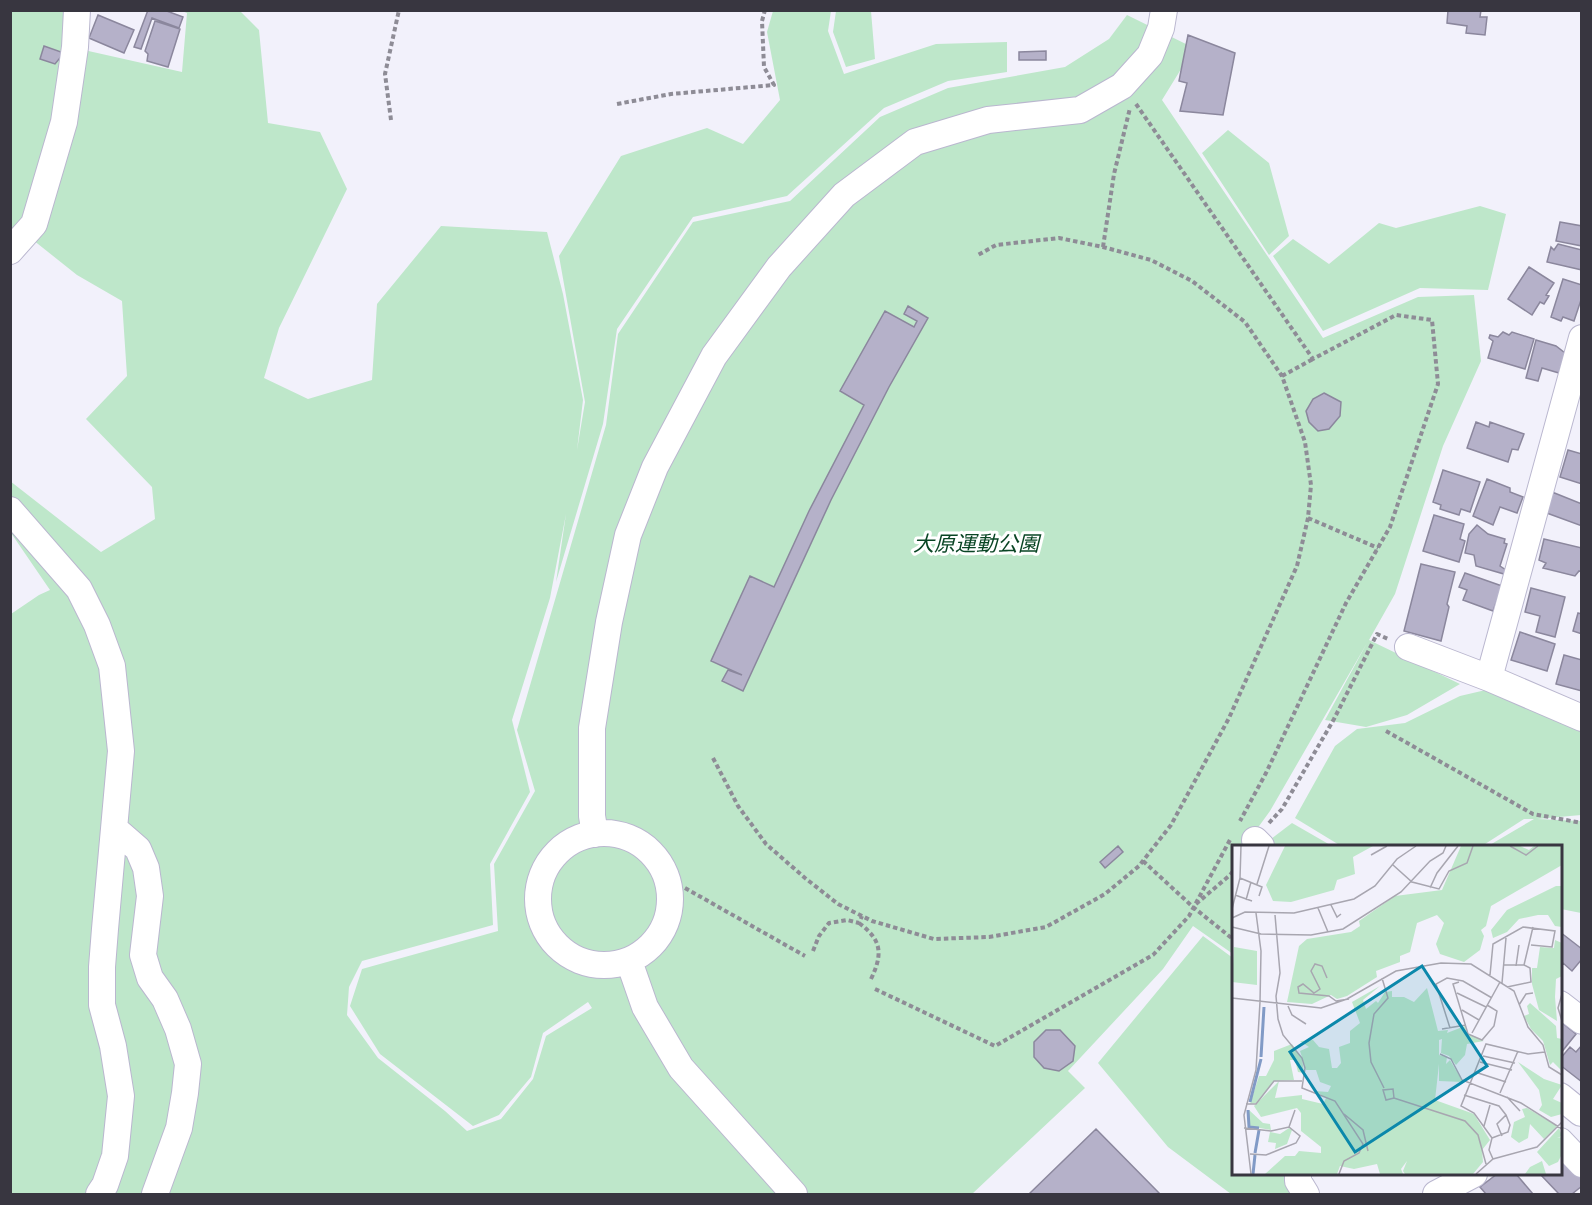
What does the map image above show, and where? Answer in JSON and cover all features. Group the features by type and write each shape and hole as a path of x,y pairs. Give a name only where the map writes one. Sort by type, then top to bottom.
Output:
{"street":[{"path":"10,251 34,224 64,122 75,47 77,10"},
{"path":"595,834 592,816 592,728 609,622 628,535 655,467 714,356 779,267 844,195 915,142 988,120 1080,110 1122,86 1150,55 1161,28 1164,10"},
{"path":"1489,678 1581,338"},
{"path":"10,510 78,589 97,625 112,666 121,752 102,967 102,1005 113,1046 121,1096 114,1156 105,1185 99,1194"},
{"path":"1408,646 1581,718"},
{"path":"115,829 138,849 146,868 150,896 143,955 150,978 165,999 178,1029 188,1064 186,1093 179,1128 155,1194"},
{"path":"595,834 624,836 644,847 660,864 669,885 670,908 663,930 649,948 630,961 607,966 584,962 564,952 549,935 540,914 538,891 545,869 559,851 579,838 595,834"},
{"path":"630,961 645,1007 681,1068 794,1194"},
{"path":"1562,1006 1581,1021"},
{"path":"1562,1098 1581,1113 1562,1124"},
{"path":"1562,1143 1581,1164"},
{"path":"1298,1175 1298,1182 1306,1194"},
{"path":"1449,1192 1471,1175"}],"path":[{"path":"391,120 385,74 399,10"},
{"path":"617,104 671,94 774,85 764,67 762,21 765,10"},
{"path":"1103,247 1114,174 1132,98 1313,359"},
{"path":"713,758 738,806 766,843 838,904 872,921 934,939 989,937 1046,927 1105,894 1143,861 1171,825 1229,718 1297,566 1308,518 1311,485 1305,442 1282,376 1245,322 1192,281 1151,260 1059,238 996,245 978,255"},
{"path":"1247,836 1266,773 1346,603 1390,527 1438,384 1432,320 1396,315 1282,376"},
{"path":"1308,518 1378,548"},
{"path":"1247,836 1282,809 1334,719 1377,634 1408,646"},
{"path":"1386,731 1533,814 1581,824"},
{"path":"875,989 995,1046 1153,955 1189,916 1193,907 1232,856"},
{"path":"1143,861 1232,939"},
{"path":"1193,907 1232,872"},
{"path":"685,888 805,956"},
{"path":"859,923 862,916"},
{"path":"813,951 819,936 829,923 847,920 859,923 868,930 878,944 878,963 871,979"}],"green space":[{"path":"11,11 72,11 59,121 31,223 11,246"},
{"name":"大原運動公園","path":"182,11 240,11 259,30 268,123 320,132 347,189 279,328 264,378 308,399 372,380 377,304 441,226 547,232 563,294 583,400 577,450 585,402 559,256 621,156 707,128 743,144 780,100 767,32 773,11 831,11 828,31 844,74 936,44 1007,42 1007,72 948,81 884,108 787,196 693,217 617,329 603,424 556,582 566,514 550,598 512,720 530,792 490,864 493,925 362,961 349,987 347,1015 378,1058 467,1131 501,1119 533,1079 546,1036 592,1008 588,1002 543,1033 531,1077 499,1115 473,1126 380,1054 350,1006 362,969 498,931 494,864 535,791 517,730 606,425 618,334 693,222 790,201 880,117 948,88 1065,67 1109,39 1127,15 1194,48 1162,100 1323,338 1418,297 1474,295 1481,361 1443,446 1395,594 1369,640 1460,684 1407,715 1366,727 1325,720 1367,643 1270,811 1246,845 1232,845 1232,953 1193,926 1163,969 1068,1071 1085,1088 972,1194 11,1194 11,614 50,590 11,533 10,481 101,552 155,519 152,487 86,419 127,376 122,301 77,275 33,240 84,50 182,72 187,13"},
{"path":"836,11 871,11 875,59 846,67 833,32"},
{"path":"1228,130 1269,163 1289,236 1269,255 1202,153"},
{"path":"1480,206 1506,214 1488,290 1420,288 1323,331 1273,256 1293,239 1329,264 1379,223 1396,228"},
{"path":"1490,689 1581,726 1581,815 1537,819 1581,821 1581,913 1562,909 1562,845 1490,845 1534,819 1524,819 1484,845 1339,845 1295,818 1335,746 1357,729 1405,723 1460,696"},
{"path":"1292,823 1330,845 1276,845 1271,839"},
{"path":"1203,936 1232,957 1232,1175 1288,1175 1293,1194 1231,1194 1168,1147 1098,1063"}],"building":[{"path":"148,10 164,10 183,17 179,28 152,18 141,49 134,47"},
{"path":"1448,10 1481,10 1480,17 1487,17 1485,35 1466,33 1467,26 1447,23"},
{"path":"98,15 134,30 124,53 89,38"},
{"path":"155,21 180,29 168,67 147,61 148,54 145,51"},
{"path":"1188,35 1235,53 1223,115 1180,111 1187,83 1179,81"},
{"path":"44,46 64,53 55,64 40,59"},
{"path":"1046,51 1046,60 1019,60 1019,52"},
{"path":"1560,222 1582,226 1582,246 1556,241"},
{"path":"1558,244 1582,250 1582,270 1547,262 1551,247 1554,250"},
{"path":"1529,267 1554,283 1546,295 1549,296 1544,304 1540,302 1532,315 1508,299"},
{"path":"1563,279 1582,285 1582,297 1574,321 1563,317 1561,321 1551,317"},
{"path":"908,306 928,318 889,387 831,500 743,691 722,681 728,670 742,675 711,661 750,576 774,587 809,511 864,405 840,391 885,311 914,327 917,321 904,314"},
{"path":"1503,332 1509,335 1512,332 1534,339 1525,369 1488,358 1493,341 1489,338 1490,335 1498,337"},
{"path":"1536,340 1556,346 1565,353 1559,373 1542,368 1538,381 1526,378"},
{"path":"1324,393 1341,402 1340,416 1329,429 1318,431 1309,422 1306,411 1313,399"},
{"path":"1476,422 1489,427 1490,422 1524,434 1518,450 1512,449 1508,462 1467,448"},
{"path":"1568,450 1582,454 1582,484 1560,477"},
{"path":"1443,470 1480,482 1470,512 1461,509 1459,515 1440,509 1441,505 1433,502"},
{"path":"1487,479 1510,488 1510,492 1523,497 1517,513 1500,507 1493,525 1473,516"},
{"path":"1552,492 1582,504 1582,526 1544,512"},
{"path":"1434,515 1464,524 1460,539 1465,541 1459,562 1423,551"},
{"path":"1477,525 1488,534 1505,539 1504,543 1507,544 1500,566 1506,570 1504,574 1476,566 1474,555 1465,553 1469,534"},
{"path":"1544,539 1582,548 1582,572 1579,571 1575,576 1543,568 1546,563 1539,560"},
{"path":"1421,564 1455,572 1441,641 1404,631"},
{"path":"1465,573 1502,586 1493,611 1463,600 1467,590 1459,587"},
{"path":"1531,588 1565,597 1555,637 1536,632 1540,616 1525,612"},
{"path":"1578,613 1582,614 1582,634 1573,631"},
{"path":"1520,632 1555,644 1547,671 1511,660"},
{"path":"1564,655 1582,660 1582,691 1556,684"},
{"path":"1118,846 1123,852 1105,868 1100,862"},
{"path":"1562,934 1582,949 1582,959 1572,971 1563,963"},
{"path":"1562,1023 1576,1034 1562,1052"},
{"path":"1046,1030 1060,1030 1075,1046 1073,1061 1059,1071 1044,1068 1034,1057 1034,1042"},
{"path":"1582,1045 1582,1082 1562,1067 1562,1057 1570,1047 1576,1052"},
{"path":"1096,1129 1160,1194 1029,1194"},
{"path":"1562,1148 1582,1169 1582,1186 1572,1194 1559,1194 1541,1175 1562,1175"},
{"path":"1496,1175 1517,1175 1533,1194 1486,1194 1480,1187"}]}
